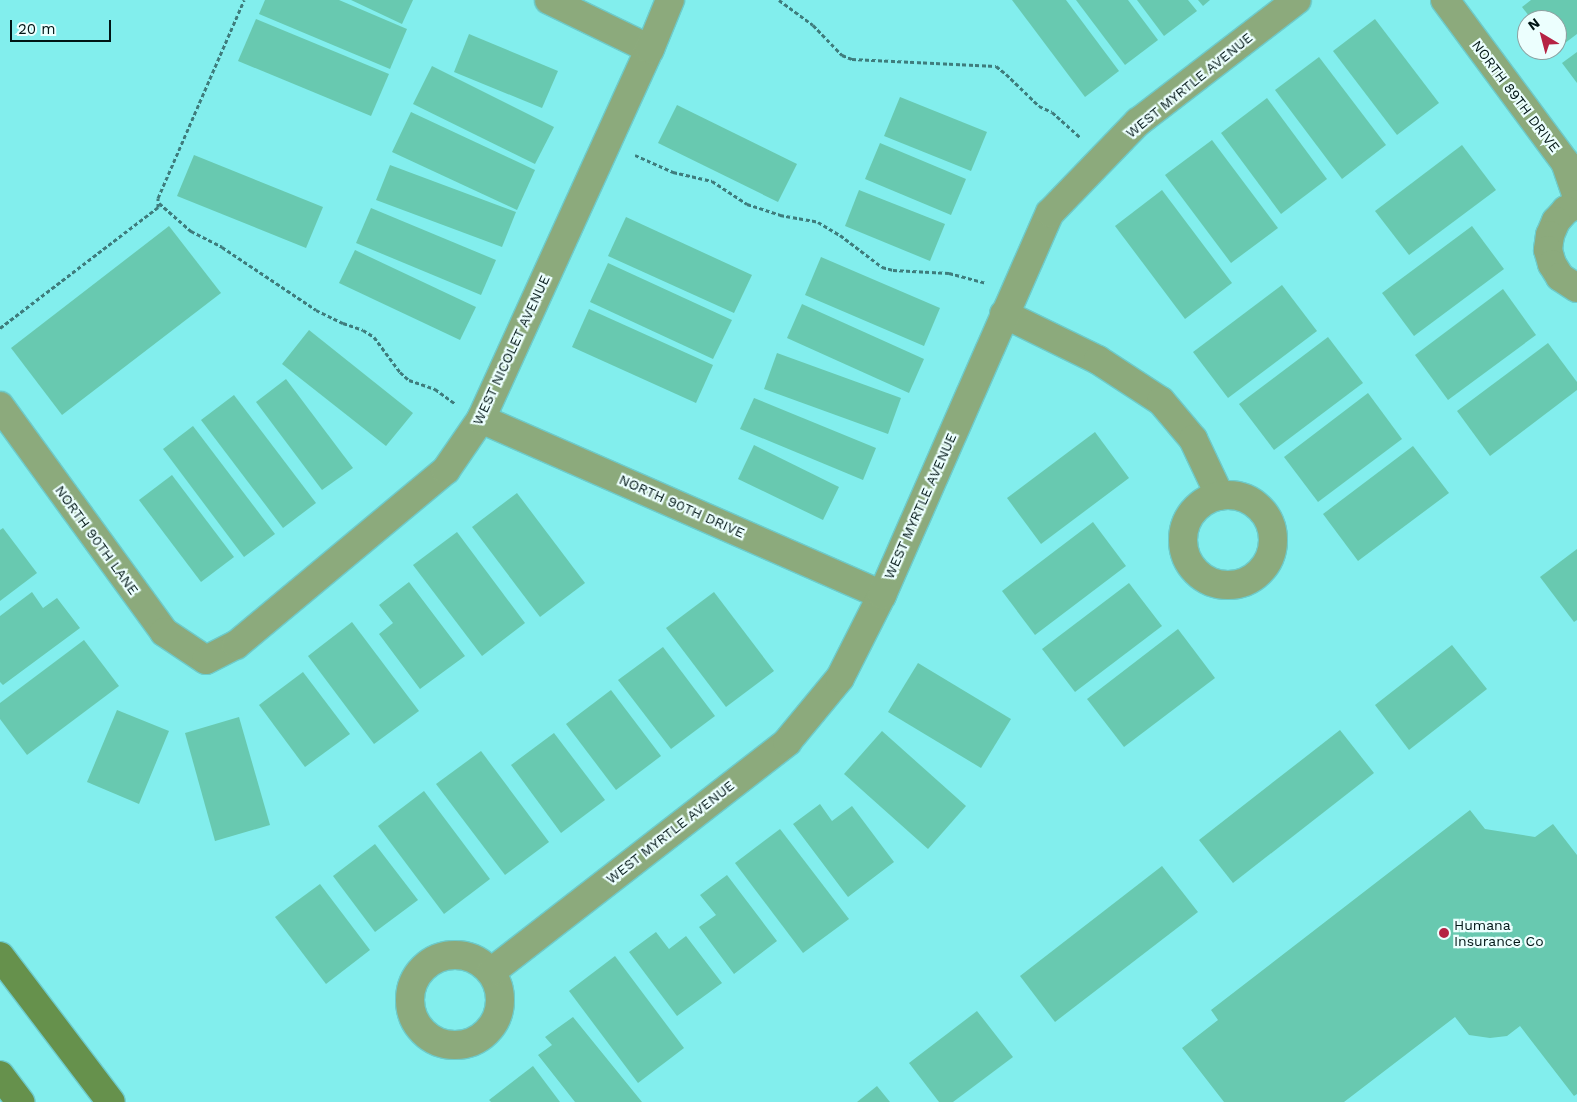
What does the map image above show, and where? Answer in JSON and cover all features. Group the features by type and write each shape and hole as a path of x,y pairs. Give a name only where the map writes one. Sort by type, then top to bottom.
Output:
{"main road":[{"path":"0,956 111,1102"},
{"path":"0,1075 20,1102"}],"street":[{"path":"549,0 650,49"},
{"name":"WEST NICOLET AVENUE","path":"206,660 236,645 446,470 481,419 650,49 670,0"},
{"name":"WEST MYRTLE AVENUE","path":"491,972 787,742 840,678 882,595 1050,213 1138,122 1297,0"},
{"name":"NORTH 89TH DRIVE","path":"1445,0 1565,162 1577,196"},
{"path":"1577,204 1566,210 1556,221 1550,235 1548,250 1552,264 1560,277 1577,288"},
{"path":"1009,303 1161,401 1193,439 1220,496"},
{"name":"NORTH 90TH LANE","path":"0,406 164,632 206,660"},
{"name":"NORTH 90TH DRIVE","path":"481,419 882,595"}],"path":[{"path":"0,328 158,207 158,198 244,0"},
{"path":"779,0 813,25 842,55 852,59 996,66 1039,106 1052,112 1102,159"},
{"path":"608,142 673,172 712,181 747,204 780,215 818,222 840,235 882,267 965,276 1009,303"},
{"path":"158,203 191,231 222,247 316,310 363,330 374,337 393,359 400,372 409,380 435,390 456,404 469,380 494,391"}],"building":[{"path":"265,0 339,0 407,29 390,69 259,14"},
{"path":"351,0 413,0 402,24"},
{"path":"1012,0 1066,0 1119,71 1085,97"},
{"path":"1076,0 1128,0 1158,40 1125,65"},
{"path":"1137,0 1188,0 1197,11 1164,36"},
{"path":"1198,0 1210,0 1203,6"},
{"path":"1531,0 1577,0 1577,34 1567,42 1567,10 1524,10 1522,7"},
{"path":"256,19 389,74 371,116 238,61"},
{"path":"1375,19 1439,103 1397,135 1333,51"},
{"path":"469,34 558,71 542,108 454,72"},
{"path":"1577,52 1577,83 1562,63"},
{"path":"1319,57 1386,145 1342,179 1275,90"},
{"path":"432,66 554,127 535,164 413,104"},
{"path":"900,97 987,132 971,171 884,136"},
{"path":"1267,98 1327,179 1281,214 1221,133"},
{"path":"677,105 797,164 778,202 658,143"},
{"path":"411,112 535,170 517,210 392,152"},
{"path":"1212,140 1278,228 1231,263 1165,175"},
{"path":"880,143 966,179 951,215 865,179"},
{"path":"1462,145 1496,190 1409,255 1375,211"},
{"path":"194,155 323,207 306,248 177,196"},
{"path":"390,165 516,212 502,247 376,200"},
{"path":"859,190 945,224 930,261 845,226"},
{"path":"1162,190 1232,283 1185,319 1115,226"},
{"path":"371,208 496,260 481,295 356,243"},
{"path":"626,217 752,275 734,313 608,256"},
{"path":"169,226 221,293 62,415 11,348"},
{"path":"1472,226 1504,269 1414,336 1382,293"},
{"path":"355,250 476,307 460,340 339,283"},
{"path":"821,257 940,308 924,346 805,295"},
{"path":"608,263 732,320 713,359 590,302"},
{"path":"1282,285 1317,331 1228,398 1193,352"},
{"path":"1503,289 1536,335 1448,400 1415,355"},
{"path":"802,304 924,359 909,393 787,338"},
{"path":"589,309 713,365 696,403 572,347"},
{"path":"309,330 413,413 386,446 282,364"},
{"path":"1328,337 1363,383 1274,450 1239,404"},
{"path":"1548,343 1577,382 1577,390 1490,456 1457,411"},
{"path":"777,353 901,398 888,434 764,389"},
{"path":"286,379 353,468 322,490 256,402"},
{"path":"1368,393 1402,439 1318,502 1284,457"},
{"path":"234,395 316,503 283,528 201,420"},
{"path":"754,398 876,448 863,480 740,429"},
{"path":"193,426 275,534 244,557 163,449"},
{"path":"1095,432 1129,478 1041,544 1007,498"},
{"path":"754,445 839,487 823,520 738,479"},
{"path":"1413,446 1449,493 1358,561 1323,514"},
{"path":"172,475 234,557 201,582 139,500"},
{"path":"517,493 585,583 540,617 472,527"},
{"path":"1093,522 1126,566 1035,635 1002,591"},
{"path":"3,528 37,573 0,601 0,530"},
{"path":"457,532 525,623 482,656 413,565"},
{"path":"1577,549 1577,620 1574,622 1540,577"},
{"path":"409,582 465,656 420,689 379,634 393,623 379,605"},
{"path":"1129,583 1162,626 1075,692 1042,649"},
{"path":"32,592 43,608 57,598 80,628 3,685 0,682 0,616"},
{"path":"714,592 774,671 726,707 666,628"},
{"path":"352,622 419,711 374,744 308,656"},
{"path":"1178,629 1215,678 1124,747 1087,699"},
{"path":"84,640 119,686 27,755 0,719 0,703"},
{"path":"1452,645 1487,689 1409,750 1375,705"},
{"path":"663,647 715,716 671,749 618,680"},
{"path":"918,663 1011,719 981,768 888,712"},
{"path":"303,672 350,734 305,767 259,705"},
{"path":"611,690 661,756 616,790 566,724"},
{"path":"117,710 169,731 139,804 87,782"},
{"path":"239,717 270,825 215,841 185,733"},
{"path":"1340,730 1374,773 1233,883 1199,840"},
{"path":"882,731 966,806 928,849 844,774"},
{"path":"554,733 605,800 561,833 511,765"},
{"path":"481,751 549,842 505,875 436,784"},
{"path":"424,791 490,879 444,914 378,826"},
{"path":"820,804 832,821 852,806 894,862 848,897 793,824"},
{"name":"Humana Insurance Co","path":"1470,810 1485,829 1535,837 1553,824 1577,855 1577,1094 1574,1096 1520,1026 1507,1036 1490,1038 1469,1035 1455,1017 1344,1102 1224,1102 1182,1048 1218,1020 1211,1010"},
{"path":"780,829 849,919 803,953 735,863"},
{"path":"375,844 418,900 375,932 333,876"},
{"path":"1162,866 1198,912 1055,1022 1020,976"},
{"path":"727,875 777,941 734,974 699,927 716,915 700,895"},
{"path":"320,884 370,950 326,984 275,917"},
{"path":"656,932 669,949 686,936 722,983 677,1016 629,952"},
{"path":"615,956 684,1048 638,1083 569,991"},
{"path":"977,1011 1013,1057 953,1102 939,1102 909,1063"},
{"path":"573,1017 642,1102 575,1102 538,1055 552,1045 545,1037"},
{"path":"533,1066 560,1102 491,1102 489,1100"},
{"path":"877,1086 890,1102 857,1102"}],"place":[{"name":"Humana Insurance Co","path":"1444,933"}]}
